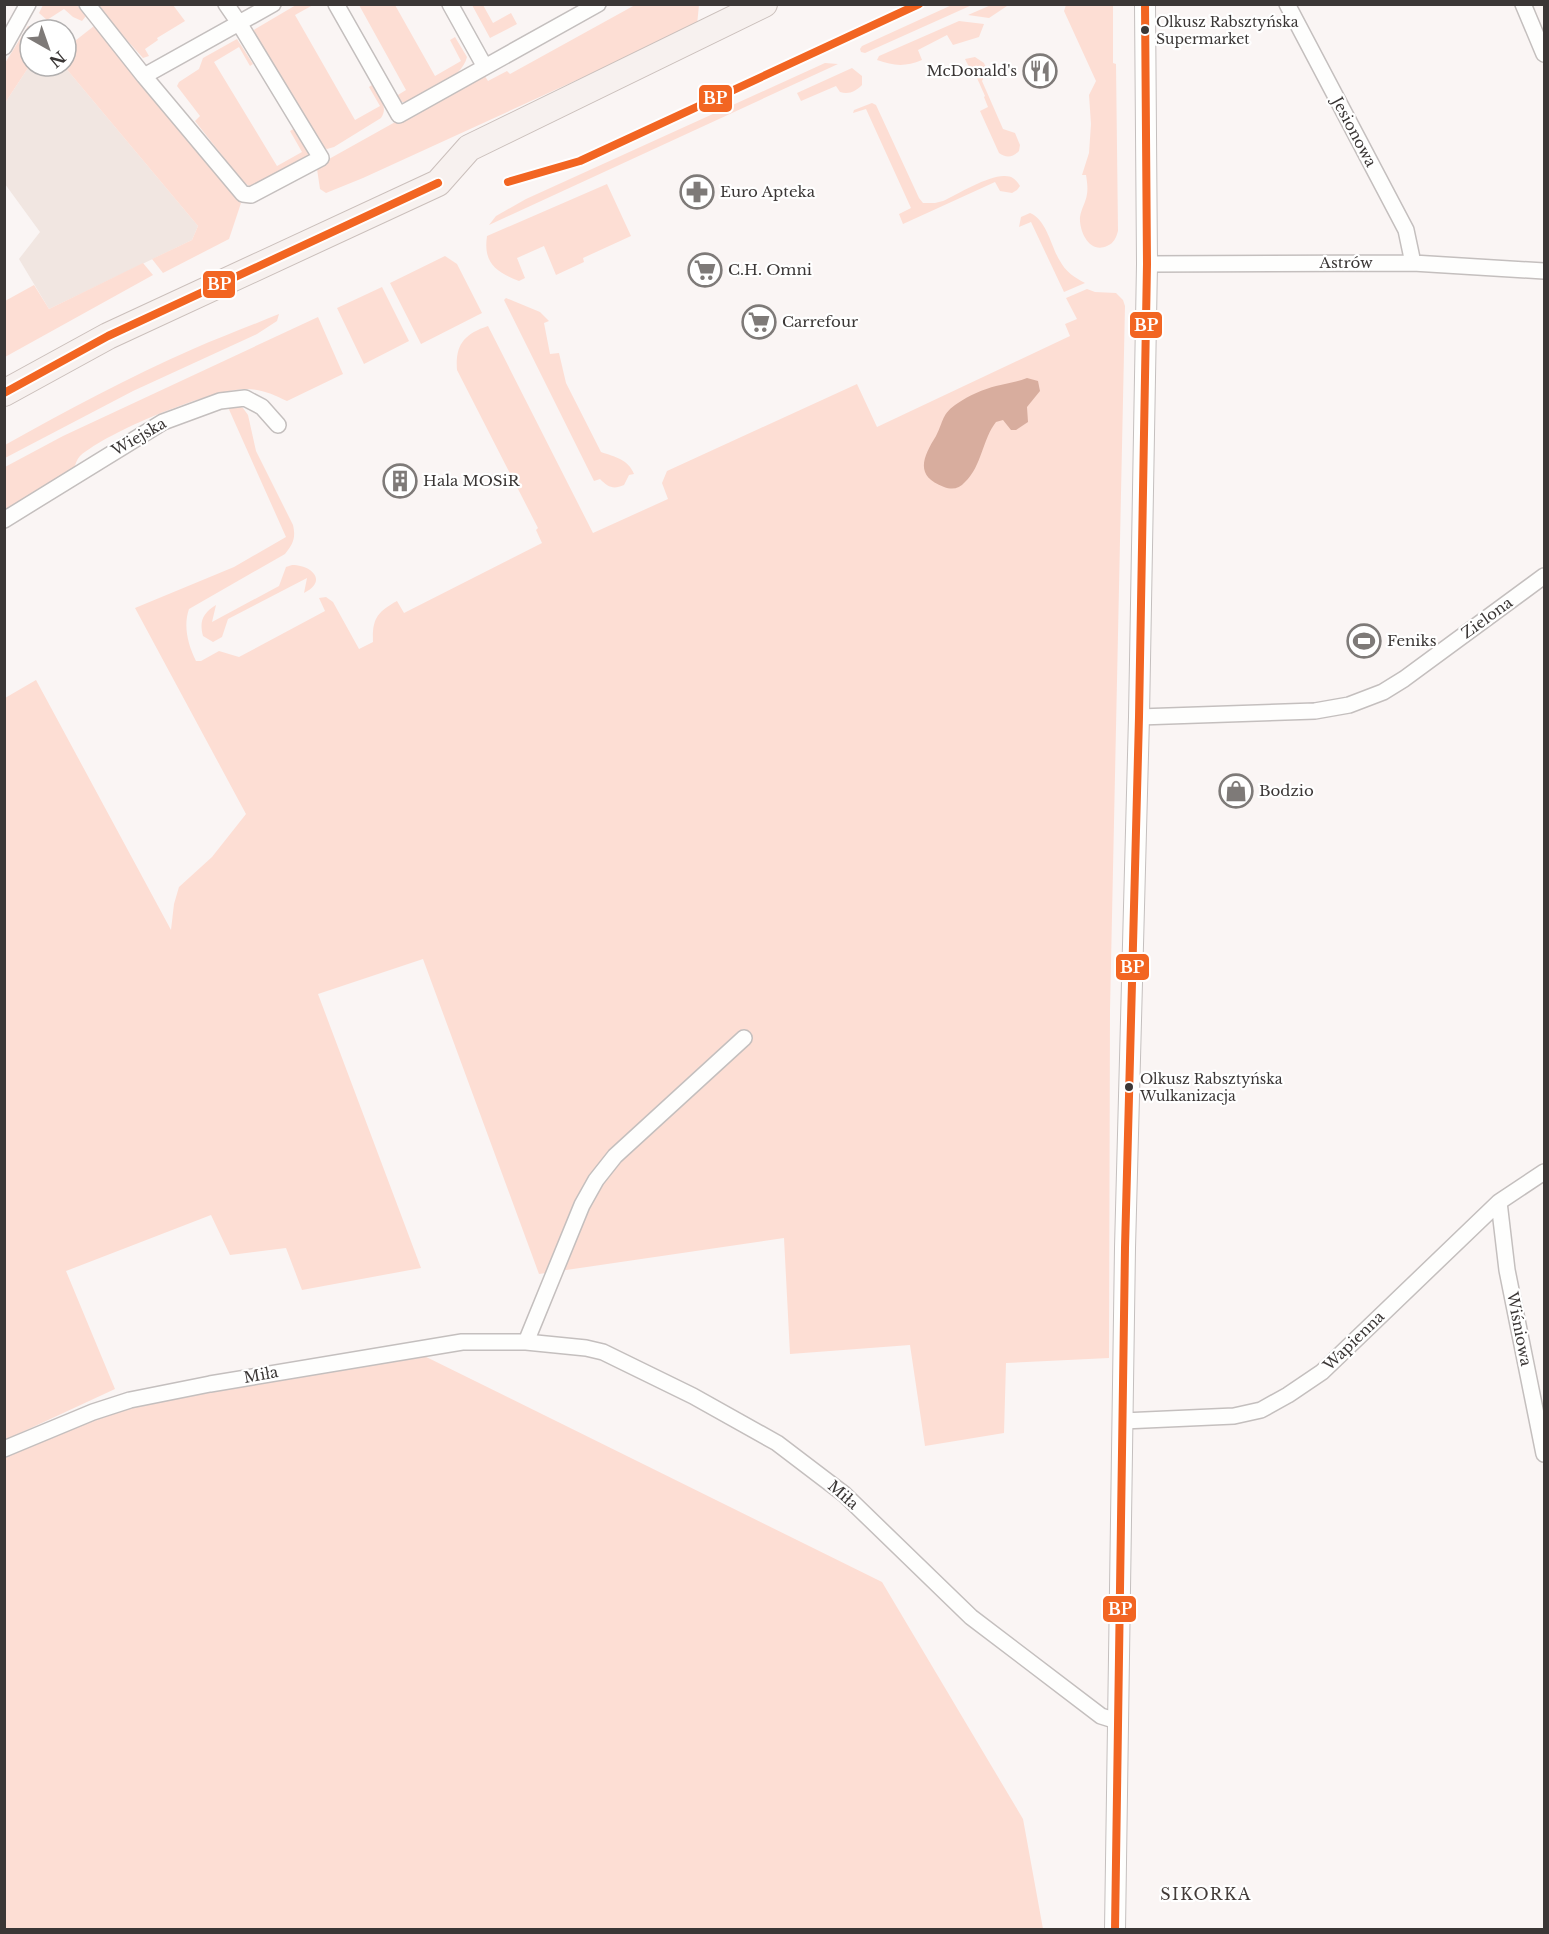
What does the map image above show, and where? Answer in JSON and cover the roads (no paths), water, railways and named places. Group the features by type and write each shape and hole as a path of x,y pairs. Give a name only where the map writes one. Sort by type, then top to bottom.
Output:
{"main road":[{"path":"4,393 108,336 438,183 469,148 764,4"}],"street":[{"path":"4,47 28,4"},
{"path":"87,4 243,194 251,195 259,193 321,158 226,4"},
{"path":"144,76 273,4"},
{"path":"336,4 399,115 598,4"},
{"path":"450,4 485,67"},
{"path":"1115,1929 1126,1194 1139,717 1147,264 1144,4"},
{"name":"Jesionowa","path":"1287,4 1406,230 1413,263"},
{"path":"1524,4 1545,54"},
{"name":"Astrów","path":"1147,264 1413,263 1545,271"},
{"name":"Wiejska","path":"4,520 162,422 220,401 245,398 262,407 278,425"},
{"name":"Zielona","path":"1139,717 1303,712 1349,705 1383,692 1545,576"},
{"path":"526,1342 582,1205 596,1180 615,1156 744,1038"},
{"name":"Wapienna","path":"1123,1421 1234,1416 1261,1410 1288,1395 1322,1372 1498,1202 1545,1172"},
{"name":"Wiśniowa","path":"1498,1202 1507,1270 1545,1454"},
{"name":"Miła","path":"4,1449 93,1412 130,1400 462,1342 526,1342 603,1352 693,1396 777,1443 844,1494 970,1617 1101,1716 1117,1721"}],"place":[{"name":"Olkusz Rabsztyńska Supermarket","path":"1145,30"},
{"name":"McDonald's","path":"1040,71"},
{"name":"Euro Apteka","path":"697,192"},
{"name":"C.H. Omni","path":"705,270"},
{"name":"Carrefour","path":"759,322"},
{"name":"Hala MOSiR","path":"400,481"},
{"name":"Feniks","path":"1364,641"},
{"name":"Bodzio","path":"1236,791"},
{"name":"Olkusz Rabsztyńska Wulkanizacja","path":"1129,1087"}],"district":[{"name":"SIKORKA","path":"1206,1894"}]}
